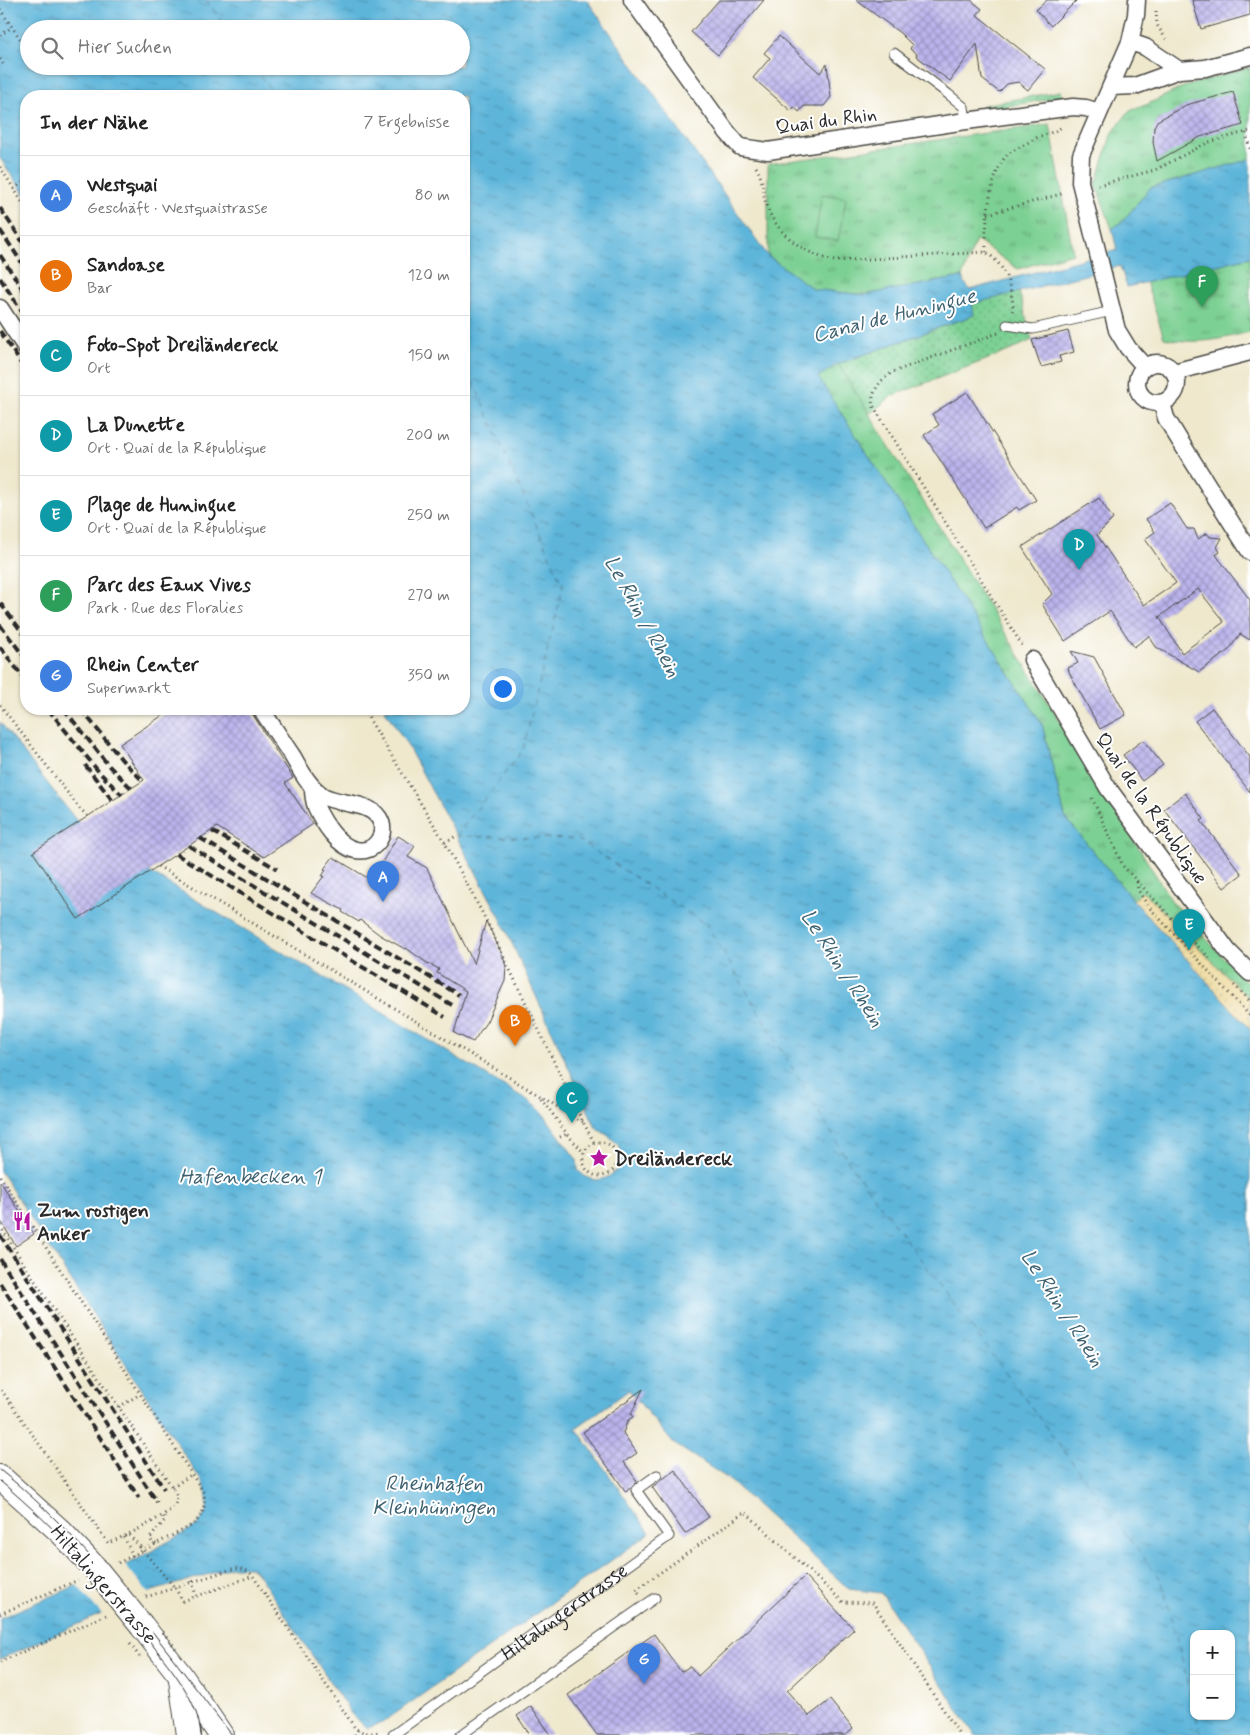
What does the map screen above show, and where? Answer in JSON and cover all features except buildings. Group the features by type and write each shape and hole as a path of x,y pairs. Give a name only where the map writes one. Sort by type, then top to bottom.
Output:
{"main road":[{"name":"Hiltalingerstrasse","path":"0,1477 61,1532 94,1567 181,1676 221,1735"},
{"path":"181,1676 189,1735"}],"street":[{"name":"Quai du Rhin","path":"632,0 740,146 768,151 966,121 1074,107 1099,112"},
{"path":"1136,0 1136,15 1130,42 1081,155 1080,182 1117,330 1128,348 1145,367"},
{"path":"1130,42 1144,47 1179,70"},
{"path":"1111,87 1135,86 1179,70 1205,68 1250,56"},
{"path":"0,308 20,339"},
{"path":"1174,372 1250,352"},
{"path":"1156,363 1166,365 1174,372 1178,381 1176,391 1170,398 1162,403 1150,402 1142,396 1137,385 1139,375 1145,367 1156,363"},
{"path":"1162,403 1166,418 1250,552"},
{"name":"Quai de la République","path":"1032,660 1108,788 1228,951 1250,973"},
{"path":"266,715 312,788 315,805 328,828 339,841 353,850 368,850 374,846 379,840 382,825 374,812 330,800 312,788"}],"lane":[{"path":"894,53 964,107 966,121"},
{"path":"1007,325 1033,329 1112,311"},
{"name":"Hiltalingerstrasse","path":"393,1735 669,1536 636,1490 657,1475"},
{"path":"461,1735 655,1598"}],"path":[{"path":"0,9 20,39"},
{"path":"0,35 12,27"},
{"path":"0,59 3,64"},
{"path":"986,252 985,233 999,166 1008,154 1039,137 1062,128 1074,107"},
{"path":"1096,185 1155,170 1209,142 1248,132 1250,148"},
{"path":"752,164 760,173 765,201 776,224 807,252 822,259 835,261 986,252 999,263 1007,276 1013,307 1007,325 1000,333 893,372 882,379 876,388 872,396 872,404 1032,660"},
{"path":"0,167 20,198"},
{"path":"14,189 20,184"},
{"path":"988,214 1068,192"},
{"path":"0,705 80,809 88,816"},
{"path":"367,715 445,843 485,918 594,1142"},
{"path":"1090,795 1123,866 1210,959"},
{"path":"445,843 456,836"},
{"path":"158,866 583,1122"},
{"path":"1137,882 1138,890 1148,906 1250,1016"},
{"path":"1230,980 1250,1001"},
{"path":"540,1097 567,1134 584,1153"},
{"path":"560,1137 567,1134"},
{"path":"594,1142 604,1142 613,1147 618,1156 616,1166 609,1174 599,1176 589,1172 584,1164 584,1153 588,1146 594,1142"},
{"path":"0,1176 204,1493 206,1503 203,1513 198,1520 189,1527 109,1567"},
{"path":"0,1226 176,1493 177,1500 171,1509 129,1535 108,1543 0,1388"},
{"path":"119,1407 140,1394"},
{"path":"172,1487 191,1474"},
{"path":"646,1604 636,1590 745,1512 843,1602 873,1602 960,1735"},
{"path":"156,1544 150,1538 165,1520 163,1514"},
{"path":"129,1535 162,1572 183,1601 253,1576"},
{"path":"124,1537 133,1556"},
{"path":"146,1597 192,1581 241,1568 248,1571 358,1730 377,1733 384,1729"},
{"path":"0,1614 82,1578"},
{"path":"192,1581 196,1596"},
{"path":"0,1662 109,1613"},
{"path":"355,1735 358,1730"}],"green space":[{"path":"1250,67 1250,159 1150,188 1123,221 1112,229 1096,185 1111,135 1129,111 1183,87"},
{"path":"1061,91 1062,97 984,110 983,105"},
{"path":"1050,124 1073,253 1018,269 976,240 962,277 864,295 813,289 768,256 768,164"},
{"path":"822,194 846,198 838,241 815,237"},
{"path":"1250,257 1250,332 1207,341 1164,338 1146,282"},
{"path":"1019,291 1032,340 1009,351 892,396 869,414 838,364 974,315 972,304"},
{"path":"838,364 1173,903 1250,986 1250,999 1143,891 1133,900 1065,817 1042,724 817,377"}],"sand":[{"path":"1143,891 1250,999 1250,1029 1133,900"}],"water":[{"path":"0,0 587,0 768,256 813,289 864,295 962,277 969,290 1117,250 1112,229 1123,221 1150,188 1250,159 1250,257 1127,287 1120,266 972,304 974,315 838,364 818,377 1042,724 1065,817 1133,900 1250,1029 1250,1735 975,1735 881,1593 849,1589 727,1478 673,1443 629,1390 576,1428 650,1533 382,1723 367,1728 352,1715 256,1571 249,1567 232,1567 153,1591 0,1659 0,1618 132,1562 196,1526 204,1516 207,1500 202,1482 0,1171 0,722 76,820 103,844 529,1101 542,1112 577,1160 578,1170 586,1177 597,1180 610,1176 619,1167 622,1154 620,1148 609,1136 596,1128 500,917 406,743 388,715 470,715 470,90 20,90 20,188 0,158"}],"pier":[{"path":"124,1563 150,1595 103,1616 75,1583"}],"ferry route":[{"path":"206,0 220,20"},
{"path":"260,75 271,90"},
{"path":"456,836 523,750 563,586 470,375"},
{"path":"456,836 577,839 707,925 851,1166 1162,1582 1190,1690"},
{"path":"1197,1720 1201,1735"}],"tram line":[{"path":"0,1470 34,1499 95,1562 151,1630 232,1735"},
{"path":"0,1481 62,1538 99,1578 134,1621 183,1686 195,1709 201,1735"}],"railway":[{"path":"0,208 20,238"},
{"path":"0,230 20,260"},
{"path":"0,255 20,285"},
{"path":"0,278 20,309"},
{"path":"0,331 20,362"},
{"path":"0,603 20,629"},
{"path":"0,625 20,651"},
{"path":"0,647 20,673"},
{"path":"53,715 99,772 122,795"},
{"path":"69,715 109,766 132,789"},
{"path":"86,715 122,760 143,781"},
{"path":"85,765 113,801"},
{"path":"212,831 277,869"},
{"path":"200,838 459,995"},
{"path":"189,846 452,1005"},
{"path":"176,854 445,1017"},
{"path":"0,1235 164,1489"},
{"path":"0,1259 157,1502"},
{"path":"0,1283 139,1498"}],"place":[{"name":"Parc des Eaux Vives","path":"1202,307"},
{"name":"La Dunette","path":"1079,570"},
{"name":"Westquai","path":"383,902"},
{"name":"Plage de Huningue","path":"1189,950"},
{"name":"Sandoase","path":"515,1046"},
{"name":"Foto-Spot Dreiländereck","path":"572,1123"},
{"name":"Dreiländereck","path":"599,1158"},
{"name":"Zum rostigen Anker","path":"22,1221"},
{"name":"Rhein Center","path":"644,1684"}],"water label":[{"name":"Canal de Huningue","path":"894,315"},
{"name":"Le Rhin / Rhein","path":"643,616"},
{"name":"Le Rhin / Rhein","path":"843,968"},
{"name":"Hafenbecken 1","path":"250,1176"},
{"name":"Le Rhin / Rhein","path":"1063,1308"},
{"name":"Rheinhafen Kleinhüningen","path":"434,1495"}]}
